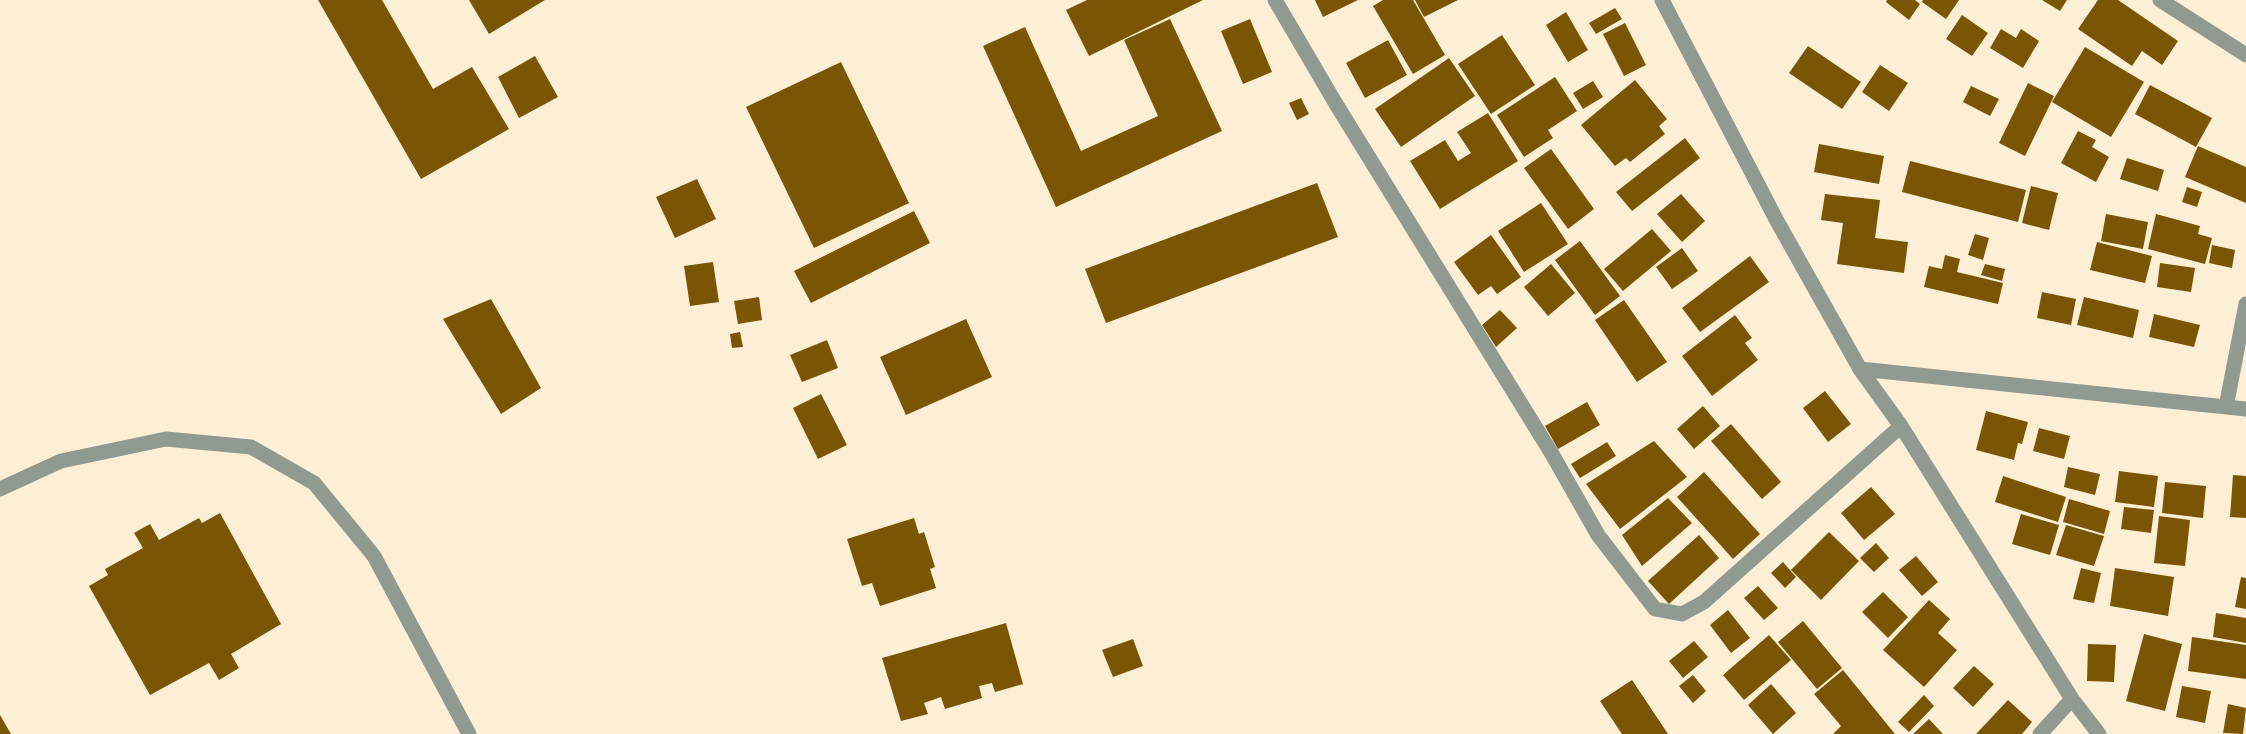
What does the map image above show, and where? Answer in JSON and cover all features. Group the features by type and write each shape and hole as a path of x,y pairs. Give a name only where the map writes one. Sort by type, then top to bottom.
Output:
{"street":[{"path":"1275,0 1353,133 1552,454 1598,536 1655,609 1682,614 1704,603 1901,426"},
{"path":"1662,0 1777,221 1860,369 1901,426 2072,699 2099,734"},
{"path":"2160,0 2246,55"},
{"path":"2226,407 2246,304"},
{"path":"1860,369 2246,409"},
{"path":"0,489 61,461 166,439 251,447 314,483 374,556 469,734"},
{"path":"2040,734 2072,699"}],"building":[{"path":"318,0 382,0 433,89 472,67 509,129 421,179"},
{"path":"469,0 545,0 489,34"},
{"path":"1087,0 1203,0 1089,56 1066,10"},
{"path":"1315,0 1358,0 1323,17"},
{"path":"1383,0 1413,0 1445,55 1413,74 1373,6"},
{"path":"1415,0 1458,0 1424,17"},
{"path":"1887,0 1915,0 1920,4 1909,20 1886,2"},
{"path":"1923,0 1959,0 1946,19 1922,2"},
{"path":"2042,0 2067,0 2060,11"},
{"path":"2098,0 2118,0 2178,41 2162,65 2142,51 2132,66 2078,29"},
{"path":"1615,8 1622,19 1596,34 1589,23"},
{"path":"1566,12 1588,50 1568,62 1546,25"},
{"path":"1962,15 1988,33 1972,56 1946,39"},
{"path":"1170,19 1222,131 1056,207 983,46 1025,27 1081,151 1158,116 1124,40"},
{"path":"1250,19 1272,72 1243,84 1221,31"},
{"path":"1625,23 1646,65 1624,76 1603,34"},
{"path":"2001,29 2016,38 2021,29 2039,41 2023,68 1990,48"},
{"path":"1502,35 1535,85 1491,114 1458,64"},
{"path":"1388,40 1407,75 1365,98 1346,63"},
{"path":"1808,46 1861,82 1842,109 1789,73"},
{"path":"2085,47 2144,82 2111,137 2052,102"},
{"path":"535,56 558,97 519,118 498,77"},
{"path":"1449,58 1475,96 1401,147 1375,109"},
{"path":"841,62 909,203 814,248 746,107"},
{"path":"1880,65 1908,83 1889,111 1862,92"},
{"path":"1555,77 1577,111 1548,130 1553,138 1524,157 1497,115"},
{"path":"1635,80 1667,119 1659,126 1665,134 1630,162 1626,158 1615,166 1581,125"},
{"path":"1593,81 1603,97 1583,109 1573,93"},
{"path":"2028,83 2054,96 2025,156 1999,143"},
{"path":"2150,85 2212,118 2196,147 2135,114"},
{"path":"1971,86 1999,99 1990,116 1963,102"},
{"path":"1301,98 1309,114 1297,120 1289,103"},
{"path":"1488,113 1518,161 1440,209 1410,161 1445,140 1458,161 1471,153 1457,132"},
{"path":"2078,131 2096,140 2092,147 2109,157 2096,182 2061,163"},
{"path":"1685,138 1700,158 1632,211 1616,192"},
{"path":"1819,144 1884,156 1879,184 1814,172"},
{"path":"2198,146 2246,167 2246,203 2185,177"},
{"path":"1551,149 1594,209 1568,229 1524,168"},
{"path":"2127,158 2164,170 2158,191 2120,179"},
{"path":"1910,161 2026,190 2018,222 1902,192"},
{"path":"697,179 716,219 675,238 656,197"},
{"path":"1317,183 1338,237 1106,323 1085,269"},
{"path":"2031,186 2058,193 2049,230 2022,223"},
{"path":"2187,187 2202,192 2197,207 2182,202"},
{"path":"1681,194 1705,221 1682,242 1657,214"},
{"path":"1825,194 1880,200 1875,238 1908,242 1904,273 1837,264 1843,223 1821,220"},
{"path":"1541,203 1568,244 1524,272 1498,231"},
{"path":"914,211 930,243 811,303 794,271"},
{"path":"2106,214 2148,222 2143,249 2101,241"},
{"path":"2156,214 2200,226 2198,234 2212,238 2205,264 2148,249"},
{"path":"1652,229 1671,251 1623,291 1604,269"},
{"path":"1975,234 1989,238 1983,260 1968,255"},
{"path":"1491,235 1521,277 1497,294 1491,286 1478,295 1454,262"},
{"path":"1580,241 1620,296 1595,315 1555,260"},
{"path":"2097,242 2152,256 2145,283 2090,270"},
{"path":"2212,245 2235,250 2232,268 2209,263"},
{"path":"1682,248 1698,271 1672,289 1656,267"},
{"path":"1945,255 1960,259 1957,272 2003,283 1998,304 1924,287 1929,266 1942,269"},
{"path":"1750,256 1769,282 1700,332 1682,308"},
{"path":"713,262 719,302 690,306 684,266"},
{"path":"2160,263 2195,268 2191,292 2157,287"},
{"path":"1551,264 1575,293 1548,316 1524,287"},
{"path":"1985,264 2005,269 2002,281 1981,275"},
{"path":"2042,292 2076,299 2071,325 2037,318"},
{"path":"759,297 762,320 738,324 734,301"},
{"path":"2084,297 2139,310 2133,338 2077,325"},
{"path":"491,299 541,388 501,414 443,319"},
{"path":"1624,300 1667,362 1637,382 1595,320"},
{"path":"1500,310 1517,328 1496,347 1482,325"},
{"path":"2154,314 2200,325 2194,347 2149,337"},
{"path":"1735,315 1752,338 1745,343 1758,360 1712,396 1682,356"},
{"path":"966,319 992,377 906,415 880,357"},
{"path":"740,332 743,347 732,348 730,334"},
{"path":"827,340 838,368 802,382 790,355"},
{"path":"1825,391 1851,424 1828,442 1803,408"},
{"path":"821,394 847,445 818,459 793,408"},
{"path":"1587,402 1600,425 1558,449 1545,426"},
{"path":"1703,406 1720,426 1694,449 1677,429"},
{"path":"1986,411 2028,422 2022,444 2018,443 2014,460 1976,450"},
{"path":"1731,424 1781,482 1762,499 1711,441"},
{"path":"2039,428 2070,436 2064,459 2033,451"},
{"path":"1654,441 1687,477 1620,529 1586,484"},
{"path":"1607,442 1616,456 1580,478 1571,464"},
{"path":"2068,467 2100,474 2095,495 2064,487"},
{"path":"2119,471 2158,476 2154,507 2115,502"},
{"path":"1704,472 1760,534 1733,559 1677,497"},
{"path":"2233,475 2246,476 2246,518 2230,517"},
{"path":"2003,476 2066,497 2058,522 1995,502"},
{"path":"2165,482 2206,486 2203,518 2162,513"},
{"path":"1871,487 1895,514 1864,540 1841,513"},
{"path":"1668,498 1692,523 1642,566 1622,535"},
{"path":"2069,499 2110,511 2104,534 2063,522"},
{"path":"2124,507 2154,510 2151,533 2121,529"},
{"path":"220,513 281,624 231,654 239,668 219,680 209,663 150,695 89,586 108,575 105,569 143,548 134,533 150,524 159,540 199,518 202,523"},
{"path":"2021,514 2059,525 2050,555 2012,544"},
{"path":"2159,516 2190,520 2185,566 2154,563"},
{"path":"914,518 919,534 924,532 935,567 930,569 936,588 880,606 872,583 862,586 847,539"},
{"path":"2066,525 2104,536 2094,566 2056,555"},
{"path":"1829,532 1859,561 1821,600 1791,570"},
{"path":"1699,535 1719,558 1669,604 1648,581"},
{"path":"1876,543 1889,558 1874,572 1860,558"},
{"path":"1916,556 1938,582 1922,596 1899,570"},
{"path":"1783,562 1796,577 1785,588 1771,573"},
{"path":"2081,568 2101,573 2094,603 2073,599"},
{"path":"2115,568 2174,577 2168,616 2110,606"},
{"path":"2241,577 2246,578 2246,609 2235,607"},
{"path":"1758,586 1778,608 1764,620 1744,598"},
{"path":"1883,592 1908,617 1888,638 1862,612"},
{"path":"1929,600 1950,619 1938,633 1957,650 1924,687 1883,650"},
{"path":"1728,610 1750,638 1731,653 1710,625"},
{"path":"2216,613 2246,618 2246,643 2213,637"},
{"path":"1803,621 1842,668 1817,689 1778,642"},
{"path":"1006,623 1023,684 995,692 992,683 979,686 982,698 945,709 941,697 924,703 928,714 901,721 882,658"},
{"path":"2144,634 2182,644 2165,711 2126,701"},
{"path":"1769,635 1791,660 1744,700 1723,675"},
{"path":"2192,637 2246,645 2246,679 2188,671"},
{"path":"1133,639 1143,666 1113,677 1102,650"},
{"path":"1694,641 1708,657 1683,678 1669,661"},
{"path":"2088,644 2116,645 2114,682 2087,681"},
{"path":"1974,666 1994,684 1973,707 1953,688"},
{"path":"1843,670 1895,734 1833,734 1841,726 1814,694"},
{"path":"1693,675 1706,691 1693,703 1679,686"},
{"path":"1632,680 1668,734 1622,734 1600,701"},
{"path":"1771,684 1796,713 1773,734 1748,705"},
{"path":"2182,686 2211,691 2205,723 2176,717"},
{"path":"1924,695 1934,706 1909,732 1898,722"},
{"path":"2008,700 2032,722 2022,734 1976,734"},
{"path":"2228,704 2246,708 2243,734 2223,733"},
{"path":"0,715 11,734 0,734"},
{"path":"1929,719 1943,734 1913,734"}]}
